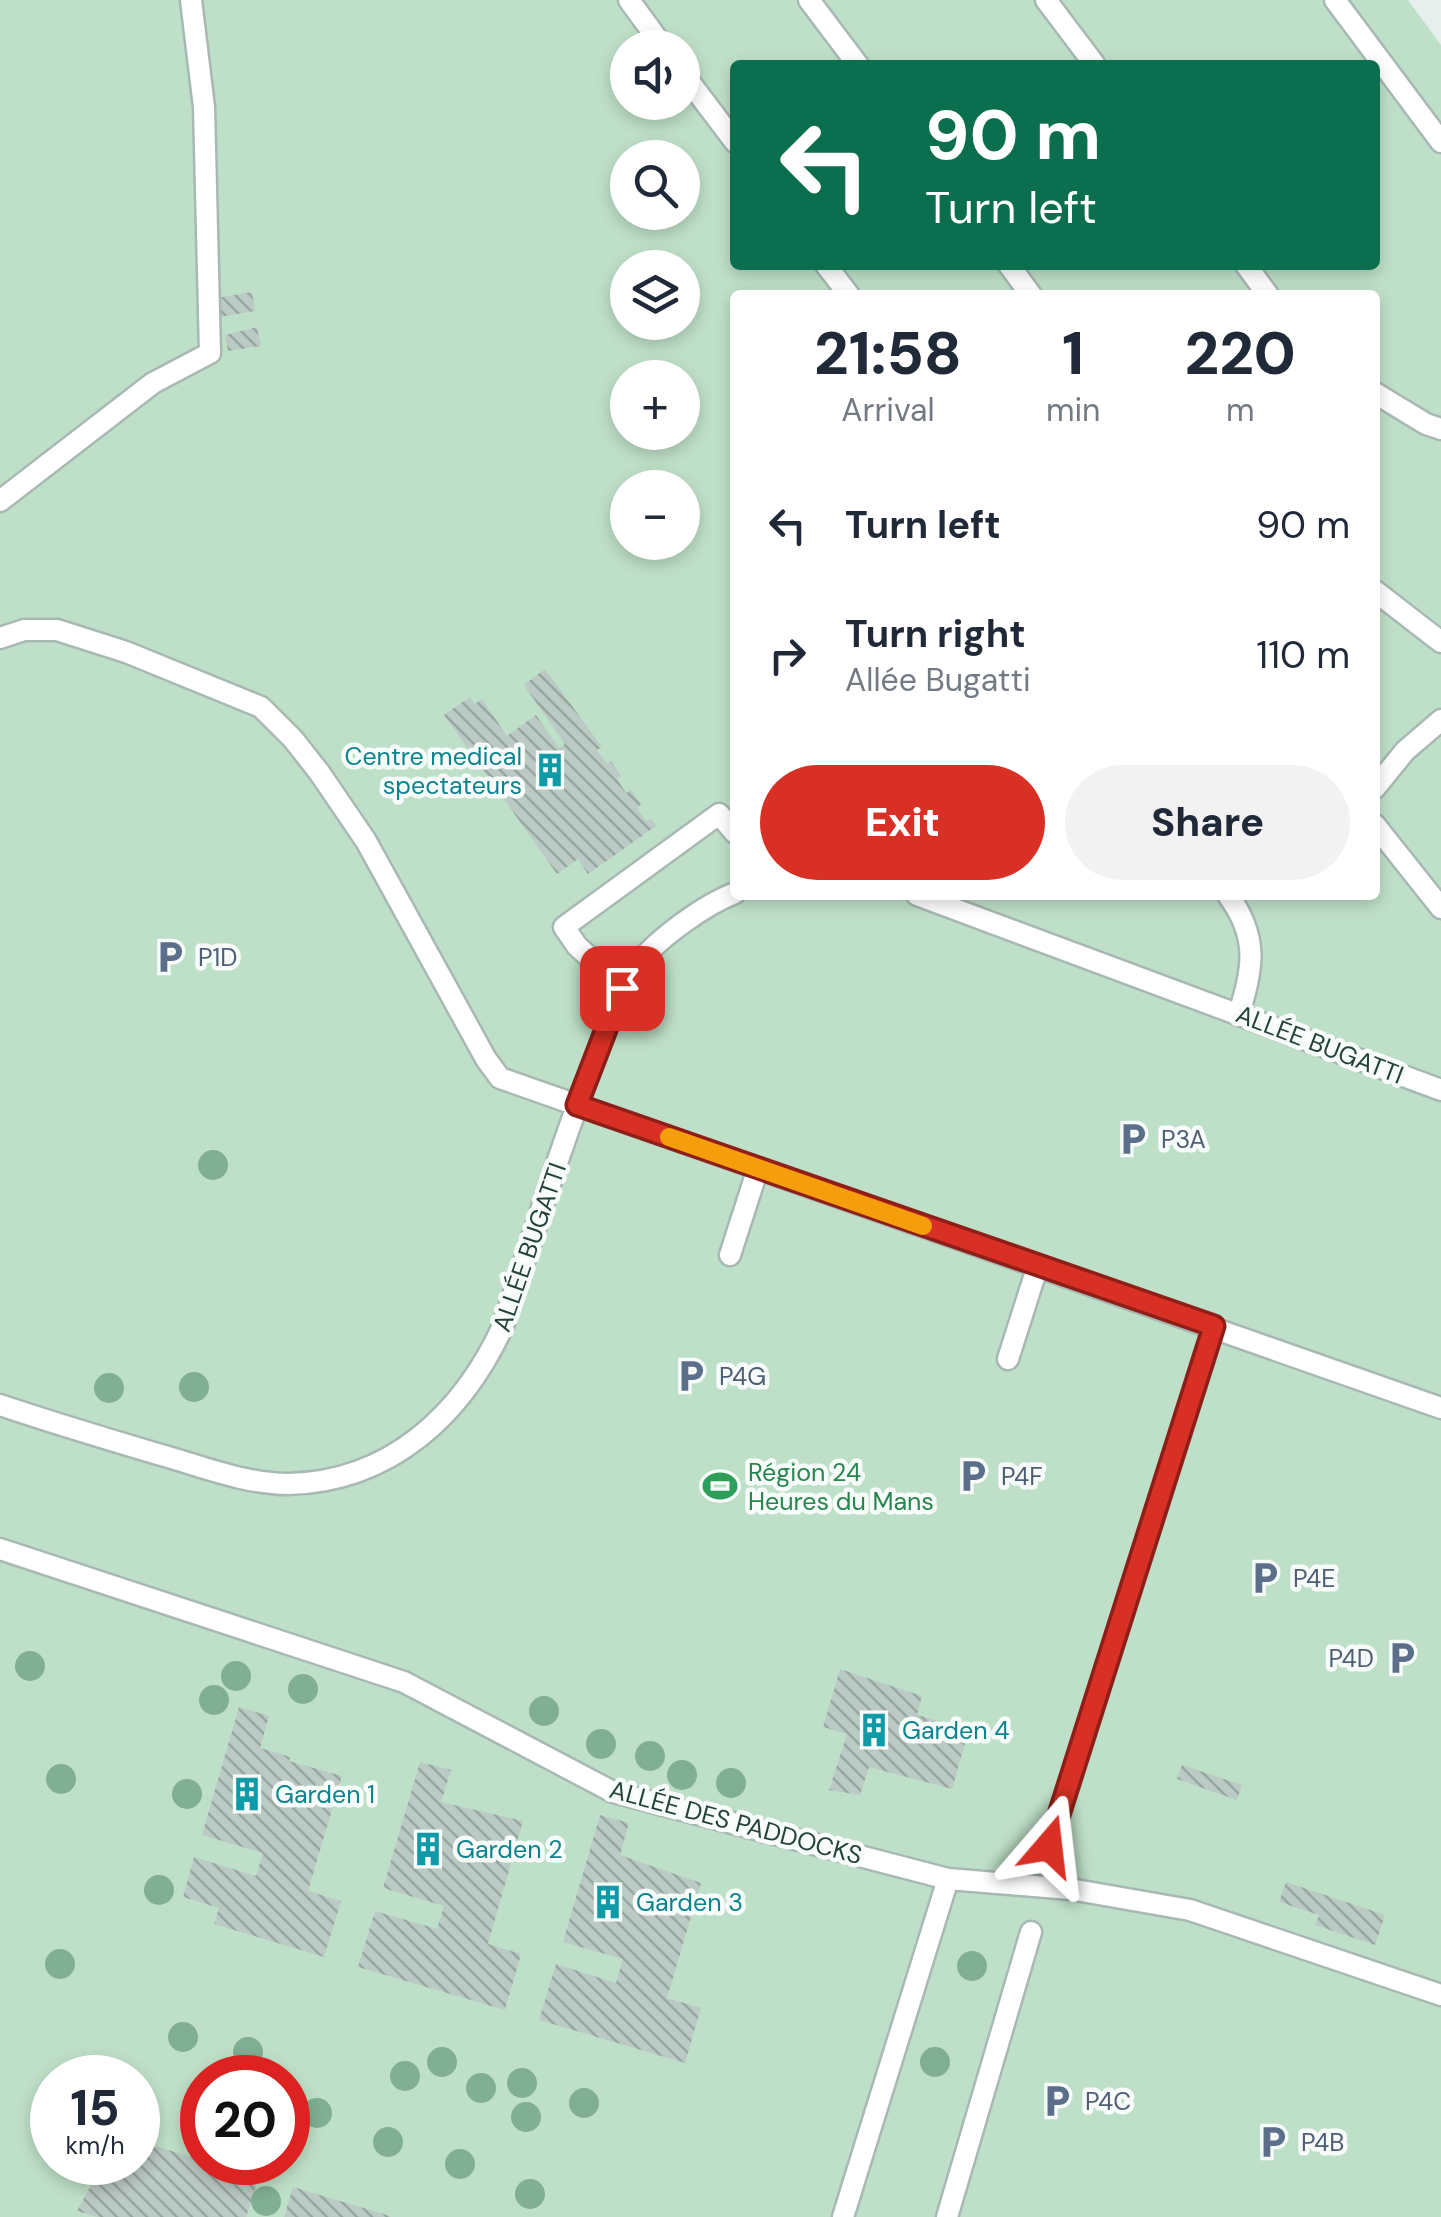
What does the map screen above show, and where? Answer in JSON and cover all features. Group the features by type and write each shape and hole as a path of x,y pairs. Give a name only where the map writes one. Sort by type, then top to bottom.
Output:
{"lane":[{"path":"0,500 153,383 210,353 204,107 191,0"},
{"path":"629,0 651,30"},
{"path":"808,0 854,60"},
{"path":"1046,0 1091,60"},
{"path":"1335,0 1380,60"},
{"path":"1380,60 1441,142"},
{"path":"700,96 730,135"},
{"path":"1012,270 1027,290"},
{"path":"1380,395 1441,430"},
{"path":"1380,594 1441,642"},
{"path":"0,638 24,630 57,630 126,652 261,707 320,772 366,841 486,1060 500,1078 1441,1408"},
{"path":"1380,782 1405,751 1441,720"},
{"path":"622,988 577,946 564,927 719,814 730,827"},
{"path":"1380,831 1441,908"},
{"name":"ALLÉE BUGATTI","path":"0,1405 252,1480 286,1484 329,1480 398,1454 435,1426 489,1356 622,988 638,964 657,946 696,913 730,896"},
{"name":"ALLÉE BUGATTI","path":"931,900 1441,1090"},
{"path":"1231,900 1248,928 1252,952 1239,1013"},
{"path":"730,1254 758,1168"},
{"path":"1008,1359 1038,1266"},
{"path":"1049,1846 1214,1326"},
{"name":"ALLÉE DES PADDOCKS","path":"0,1548 404,1682 614,1792 948,1879 1070,1889 1190,1910 1441,1995"},
{"path":"844,2217 948,1879"},
{"path":"947,2217 1031,1932"}],"green space":[{"name":"Région 24 Heures du Mans","path":"0,0 1408,0 1441,45 1441,2217 0,2217"}],"building":[{"path":"252,292 255,311 219,317 216,298"},
{"path":"257,327 261,346 228,351 225,335"},
{"name":"Centre medical spectateurs","path":"545,669 602,747 597,750 621,776 617,779 626,793 631,790 646,821 651,819 656,826 588,874 578,859 557,874 444,715 470,697 475,704 482,699 507,736 536,715 559,748 565,744 524,685"},
{"name":"Garden 4","path":"840,1669 922,1696 917,1715 969,1729 952,1789 869,1767 860,1795 829,1790 847,1734 823,1727"},
{"path":"239,1707 269,1716 260,1748 342,1776 308,1891 341,1901 324,1957 214,1924 219,1908 183,1897 194,1857 256,1876 263,1853 202,1835"},
{"path":"420,1762 451,1770 441,1802 523,1821 488,1944 521,1954 505,2010 358,1967 375,1911 437,1929 444,1906 383,1888"},
{"path":"1182,1765 1242,1785 1237,1800 1177,1779"},
{"path":"600,1815 629,1823 620,1855 701,1883 667,1998 701,2008 685,2063 539,2020 556,1964 616,1983 623,1959 563,1942"},
{"path":"1286,1882 1385,1915 1375,1945 1315,1925 1319,1915 1279,1902"},
{"path":"160,2148 180,2153 180,2185 256,2185 246,2217 98,2217 77,2211 91,2185 160,2185"},
{"path":"293,2187 390,2216 390,2217 284,2217"}],"slow traffic":[{"path":"669,1137 923,1226"}],"place":[{"name":"Centre medical spectateurs","path":"550,770"},
{"name":"P1D","path":"170,957"},
{"name":"P3A","path":"1133,1139"},
{"name":"P4G","path":"691,1376"},
{"name":"P4F","path":"973,1476"},
{"name":"Région 24 Heures du Mans","path":"720,1486"},
{"name":"P4E","path":"1265,1578"},
{"name":"P4D","path":"1402,1658"},
{"name":"Garden 4","path":"874,1730"},
{"name":"Garden 1","path":"247,1794"},
{"name":"Garden 2","path":"428,1849"},
{"name":"Garden 3","path":"608,1902"},
{"name":"P4C","path":"1057,2101"},
{"name":"P4B","path":"1273,2142"}],"route":[{"path":"622,988 577,1105 1214,1326 1049,1846"}]}
